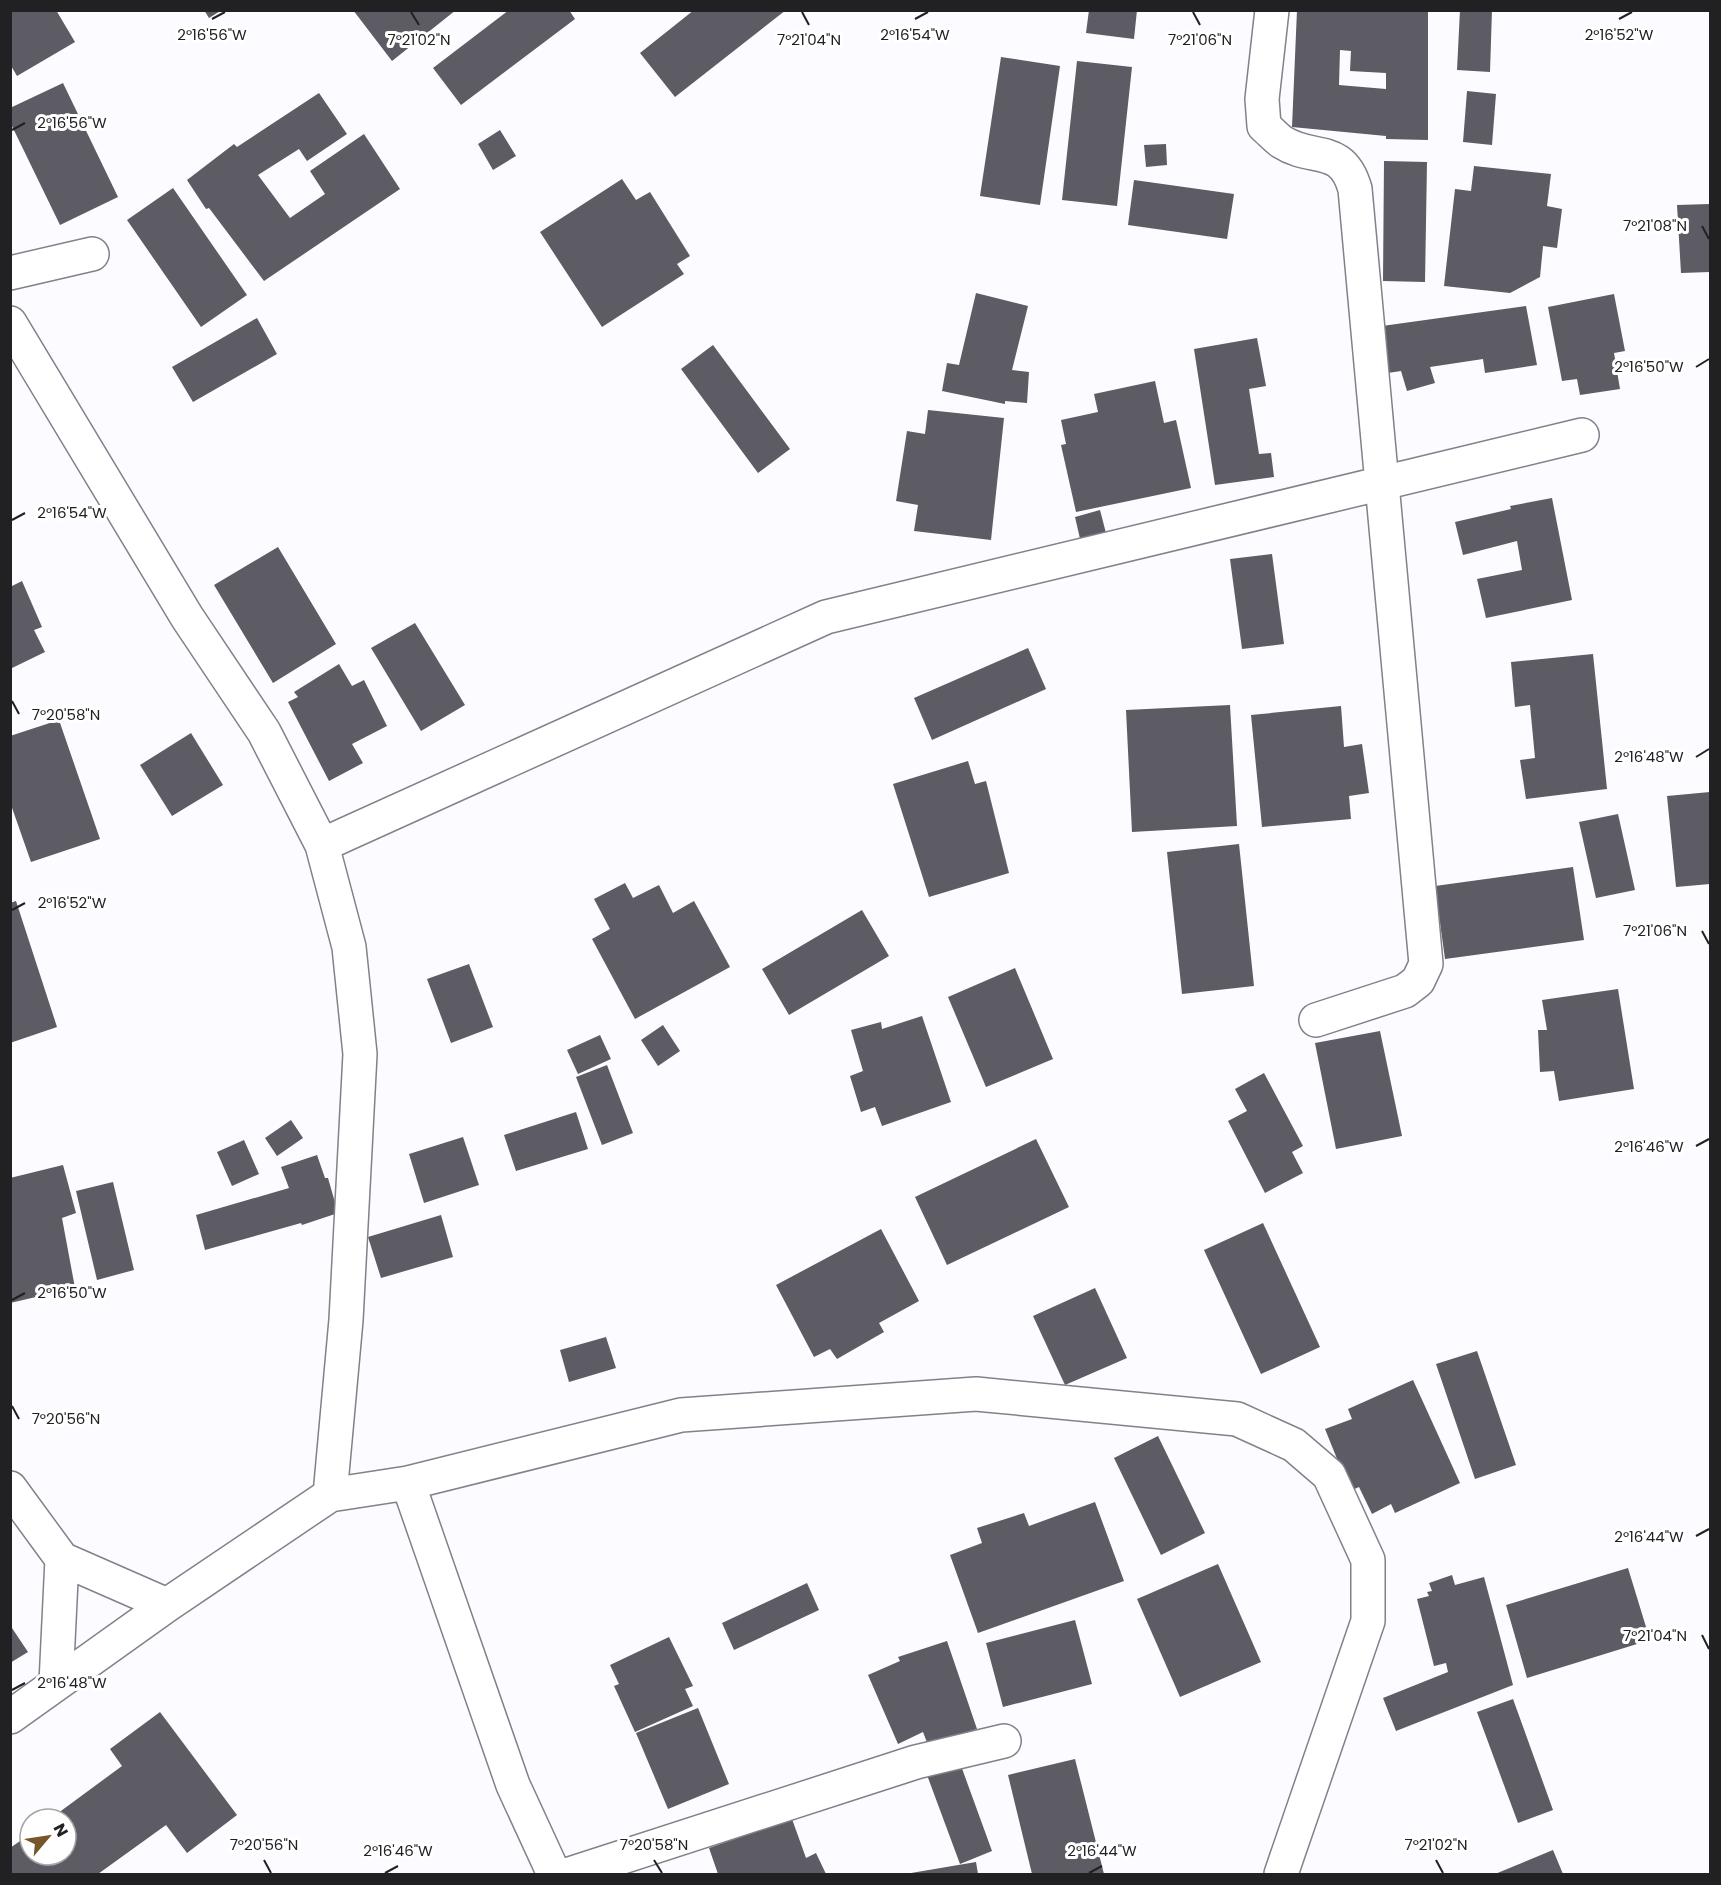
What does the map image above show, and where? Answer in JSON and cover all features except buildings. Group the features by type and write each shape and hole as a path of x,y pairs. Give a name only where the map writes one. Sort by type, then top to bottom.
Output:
{"street":[{"path":"1272,10 1262,99 1264,126 1283,142 1340,161 1350,172 1355,189 1380,484 1426,964 1418,981 1405,991 1316,1020"},
{"path":"10,273 92,254"},
{"path":"10,323 187,617 264,732 322,845 349,947 360,1054 346,1320 330,1495"},
{"path":"322,845 826,617 1582,435"},
{"path":"10,1717 167,1605 330,1495 408,1483 681,1415 976,1394 1237,1419 1294,1444 1329,1475 1368,1560 1368,1622 1281,1875"},
{"path":"408,1483 513,1785 554,1875"},
{"path":"10,1488 62,1559 167,1605"},
{"path":"56,1683 62,1559"},
{"path":"570,1875 916,1762 1004,1741"}]}
